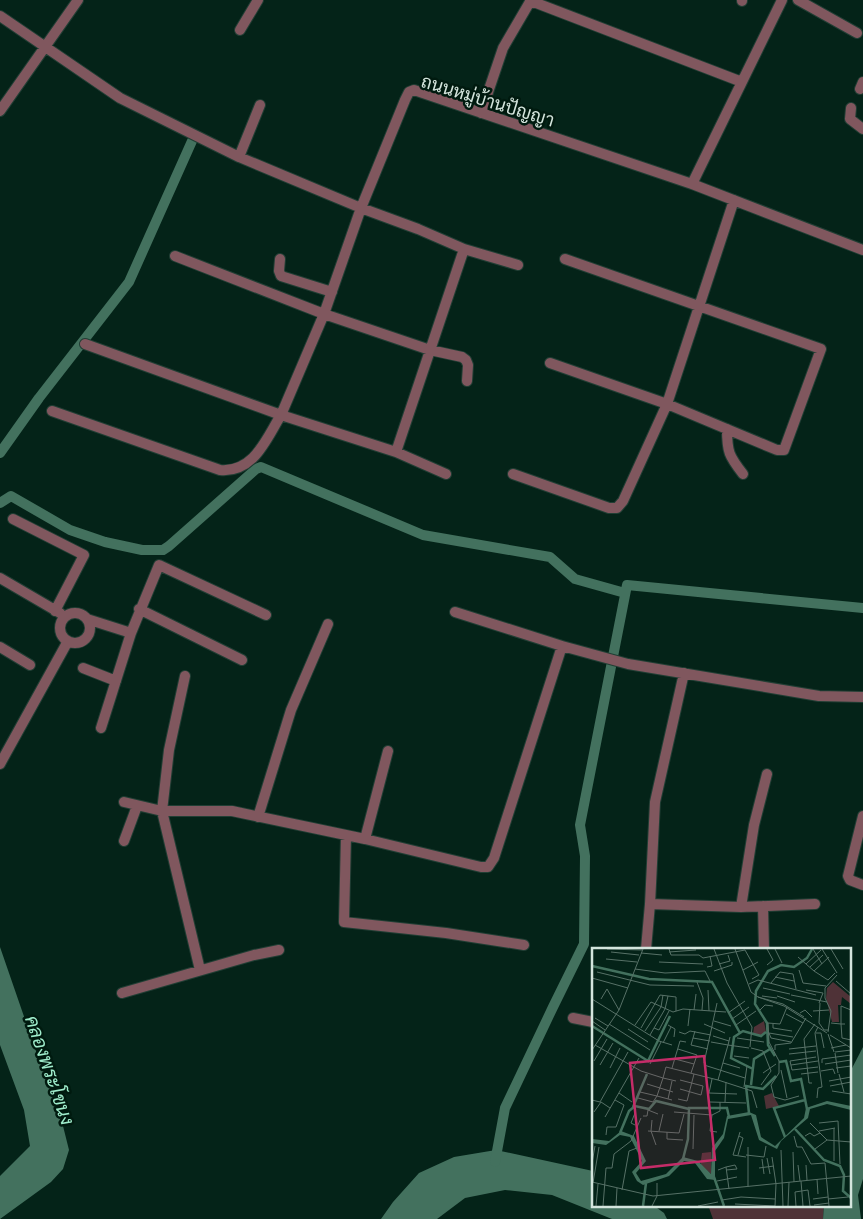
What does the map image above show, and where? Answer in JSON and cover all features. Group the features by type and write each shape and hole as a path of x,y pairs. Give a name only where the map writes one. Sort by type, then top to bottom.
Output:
{"street":[{"path":"0,111 78,0"},
{"path":"240,30 258,0"},
{"path":"692,184 782,0"},
{"path":"798,0 857,33"},
{"path":"481,113 503,48 531,1 742,82"},
{"path":"0,16 120,98 240,158 464,249 518,265"},
{"name":"ถนนหมู่บ้านปัญญา","path":"361,208 409,92 414,90 692,184 863,250"},
{"path":"240,158 260,105"},
{"path":"851,108 850,119 863,129"},
{"path":"513,474 609,508 617,508 623,501 667,404 734,200"},
{"path":"52,411 220,470 229,471 237,469 252,459 281,415 324,314 361,208"},
{"path":"396,452 464,249"},
{"path":"175,256 324,314 430,350 462,357 468,365 467,380"},
{"path":"280,259 279,271 281,276 332,292"},
{"path":"550,363 667,404 777,450 784,450 821,349 565,259"},
{"path":"86,344 281,415 396,452 446,474"},
{"path":"727,429 729,454 743,474"},
{"path":"13,519 84,555 55,611"},
{"path":"101,728 131,633 159,565 266,615"},
{"path":"2,583 65,617"},
{"path":"140,609 242,660"},
{"path":"455,612 562,646 628,664 819,696 863,697"},
{"path":"87,618 90,628 86,637 78,642 68,641 60,630 60,625 69,614 78,613 87,618 131,633"},
{"path":"258,817 291,710 328,624"},
{"path":"0,764 68,641"},
{"path":"124,802 162,811 232,812 365,839 481,867 489,866 494,858 562,646"},
{"path":"0,647 30,665"},
{"path":"83,668 116,681"},
{"path":"646,948 655,802 684,673"},
{"path":"185,676 168,750 162,811 200,970"},
{"path":"365,839 388,751"},
{"path":"741,907 754,824 767,774"},
{"path":"124,841 137,806"},
{"path":"863,816 848,876 850,880 863,885"},
{"path":"346,835 344,922 446,933 524,945"},
{"path":"650,904 741,907 815,904"},
{"path":"762,906 764,948"},
{"path":"122,993 254,955 279,950"},
{"path":"573,1018 592,1022"}],"shaded area":[{"path":"0,947 38,1057 57,1102 69,1150 63,1169 51,1182 0,1219 0,1176 30,1146 24,1110 0,1045"},
{"path":"863,1047 863,1179 858,1195 861,1219 823,1219 824,1206 850,1206 850,1072"},
{"path":"496,1150 592,1171 592,1206 654,1206 664,1213 667,1219 612,1219 552,1195 505,1190 465,1198 437,1219 381,1219 393,1202 419,1173 454,1157"},
{"path":"708,1206 824,1206 823,1219 713,1219"}],"waterway":[{"path":"0,453 39,398 129,282 192,141"},
{"path":"0,503 11,496 70,530 105,542 142,550 163,550 256,469 261,467 423,535 550,557 575,579 625,593"},
{"path":"495,1162 505,1108 584,944 585,856 580,825 627,585 863,608"}],"water label":[{"name":"คลองพระโขนง","path":"50,1070"}]}
